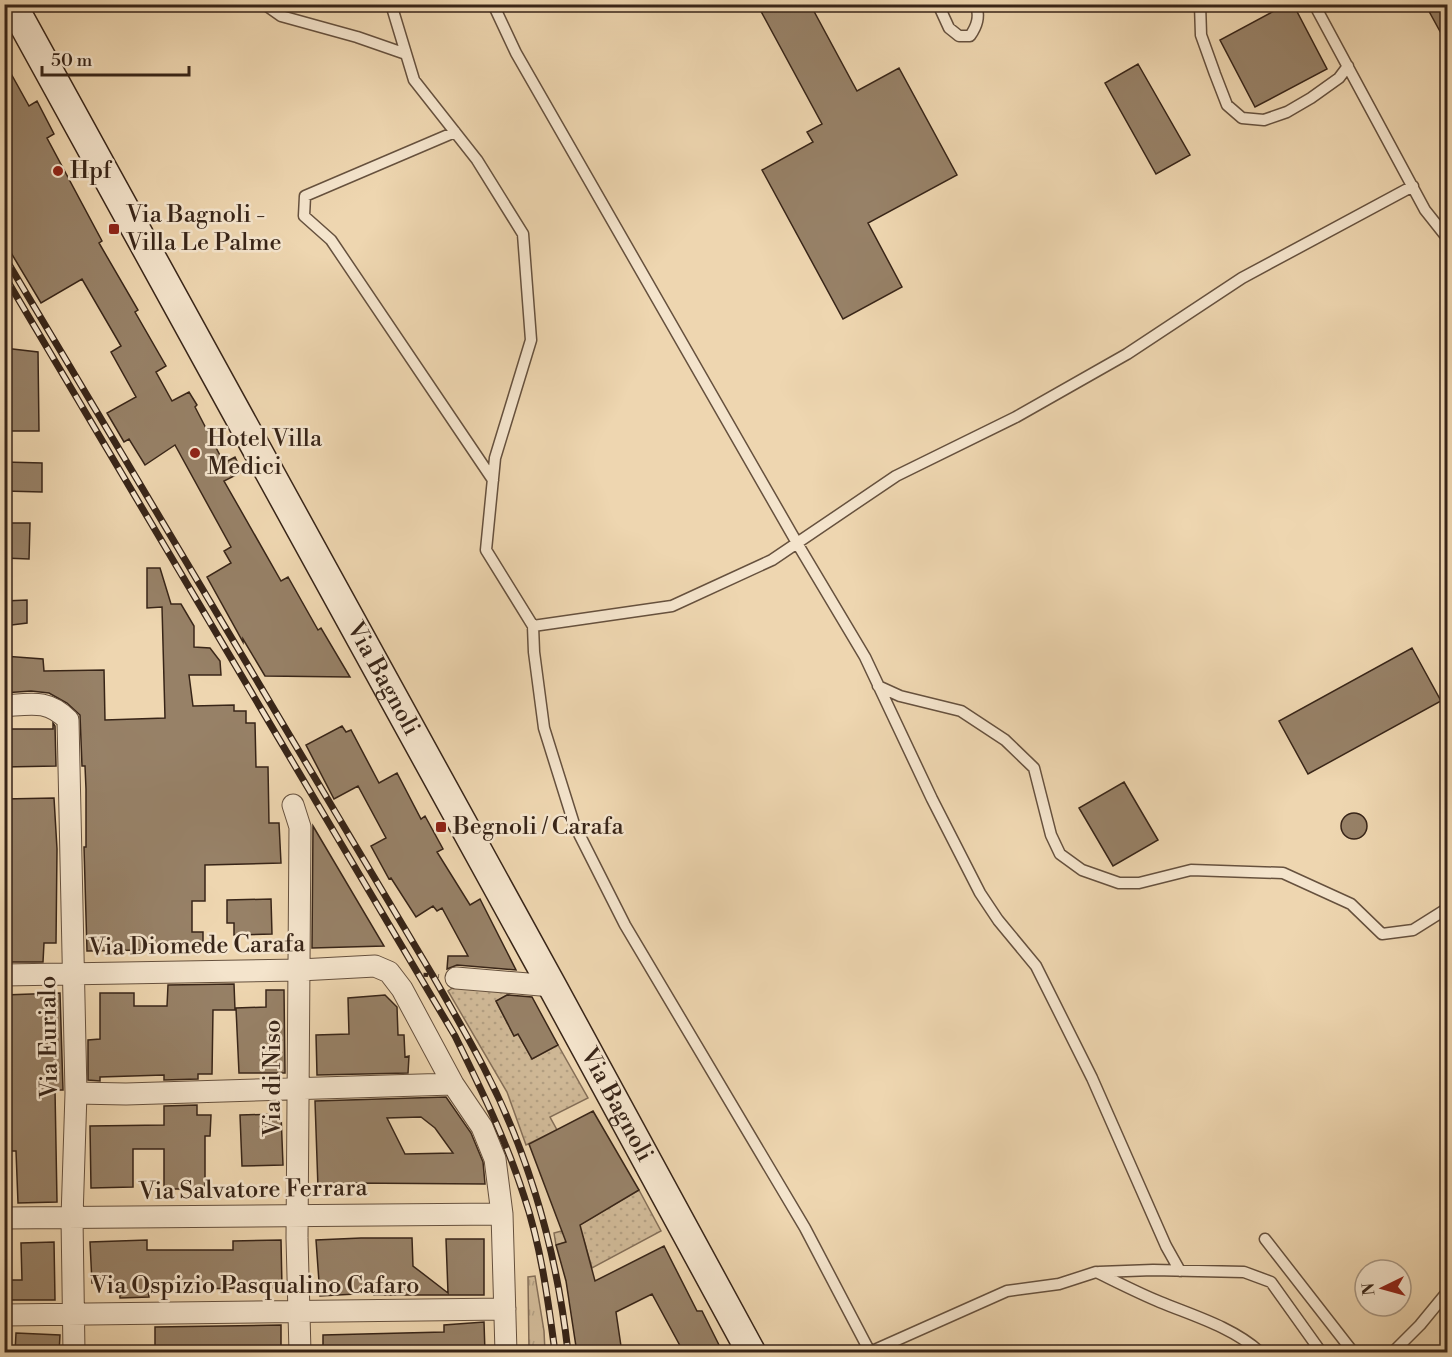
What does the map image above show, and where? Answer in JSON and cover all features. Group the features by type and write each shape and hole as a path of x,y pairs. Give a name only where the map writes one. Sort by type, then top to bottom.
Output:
{"street":[{"name":"Via Bagnoli","path":"12,4 751,1353"},
{"name":"Via Eurialo","path":"4,706 45,705 58,710 68,720 76,1093 72,1218 74,1353"},
{"name":"Via di Niso","path":"293,805 300,827 298,1215 300,1353"},
{"name":"Via Diomede Carafa","path":"4,975 300,970 375,966 389,972"},
{"path":"389,972 402,989 453,1084 482,1127 495,1159 502,1214 506,1353"},
{"path":"456,978 552,986"},
{"path":"76,1093 126,1094 453,1084"},
{"name":"Via Salvatore Ferrara","path":"4,1218 502,1214"},
{"name":"Via Ospizio Pasqualino Cafaro","path":"4,1315 505,1309"}],"lane":[{"path":"264,4 281,16 357,37 406,54"},
{"path":"391,4 414,80 477,160 523,234 531,339 495,458 486,549 533,626 544,728 574,824 625,925 805,1228 870,1353 1007,1291 1059,1284 1096,1272 1153,1270 1244,1272 1271,1282 1321,1353"},
{"path":"494,4 516,53 797,543 865,657 932,799 980,893 998,920 1036,966 1092,1078 1166,1246 1180,1271"},
{"path":"938,4 949,28 959,36 970,36 976,26 978,11 976,4"},
{"path":"1200,4 1201,34 1215,74 1227,105 1242,117 1264,120 1287,112 1340,78 1348,66"},
{"path":"1314,4 1425,210 1448,239"},
{"path":"455,132 305,196 304,216 331,240 493,480"},
{"path":"533,626 672,606 772,560 896,476 1016,417 1127,354 1242,278 1413,186"},
{"path":"878,686 900,696 961,711 1005,740 1035,768 1051,836 1060,854 1082,870 1119,883 1139,883 1191,870 1283,873 1351,904 1382,934 1413,930 1448,908"},
{"path":"1265,1239 1353,1353"},
{"path":"1096,1272 1157,1301 1219,1326 1251,1344 1260,1353"},
{"path":"1394,1353 1448,1291"}],"path":[{"path":"389,972 456,978"}],"green space":[{"path":"454,987 511,993 496,1001 514,1036 518,1034 532,1059 558,1045 588,1098 550,1117 557,1130 526,1145 507,1092 448,991"},
{"path":"639,1190 661,1231 592,1268 583,1237 556,1245 554,1233 576,1227"},
{"path":"535,1276 545,1352 529,1352 528,1277"}],"building":[{"path":"757,4 810,4 857,91 899,68 957,175 868,223 902,287 843,319 762,170 813,142 807,132 822,124"},
{"path":"1287,4 1293,4 1327,69 1255,107 1220,40"},
{"path":"1425,4 1448,4 1448,46"},
{"path":"4,61 29,106 37,101 54,134 47,138 102,241 99,243 138,310 135,312 166,366 156,372 172,401 189,392 224,463 235,457 242,472 224,481 281,581 288,577 318,630 321,628 350,677 265,676 207,577 231,563 224,551 231,547 175,445 145,465 129,439 124,442 107,413 136,397 111,352 121,346 82,279 41,303 4,241"},
{"path":"1138,64 1190,155 1156,174 1105,83"},
{"path":"4,348 38,352 39,431 4,431"},
{"path":"4,462 42,463 42,492 4,491"},
{"path":"4,523 30,523 29,559 4,558"},
{"path":"147,568 160,568 171,604 181,604 194,626 194,647 210,648 220,661 221,675 189,675 193,706 234,705 234,711 246,711 246,723 255,723 256,767 268,767 269,823 279,823 281,863 205,865 205,901 192,901 192,932 203,932 203,949 87,951 84,847 86,847 86,789 85,766 82,766 80,715 67,703 49,693 31,691 4,693 4,656 43,659 44,671 104,670 105,720 165,718 162,607 147,608"},
{"path":"27,600 27,623 4,626 4,601"},
{"path":"1412,648 1441,701 1308,774 1279,721"},
{"path":"53,723 56,766 4,767 4,729 53,729"},
{"path":"342,726 346,732 351,730 379,783 397,773 421,819 425,816 443,849 437,852 470,905 480,899 516,970 457,965 447,969 448,956 468,956 442,908 437,911 433,906 416,917 391,878 389,879 371,846 386,838 358,786 334,799 306,745"},
{"path":"1124,782 1158,840 1113,866 1079,808"},
{"path":"54,798 57,849 56,943 44,943 43,962 4,962 4,799"},
{"path":"1354,813 1363,817 1367,826 1363,835 1354,839 1345,835 1341,826 1345,817"},
{"path":"313,826 384,946 312,948"},
{"path":"271,899 272,934 234,935 234,923 227,923 227,900"},
{"path":"234,984 235,1010 213,1010 212,1074 198,1074 198,1079 164,1080 164,1075 100,1077 100,1081 88,1080 88,1040 100,1039 100,993 134,993 134,1006 167,1006 168,985"},
{"path":"266,990 284,990 285,1073 239,1073 236,1008 266,1007"},
{"path":"60,993 63,1090 55,1090 57,1202 18,1203 16,1151 5,1151 4,995"},
{"path":"385,995 397,1007 398,1035 404,1035 405,1057 409,1056 408,1073 317,1075 316,1035 349,1034 348,998"},
{"path":"507,995 532,997 558,1045 532,1059 518,1034 514,1036 496,1001"},
{"path":"446,1097 471,1133 483,1162 485,1184 349,1183 349,1187 318,1188 315,1101","holes":["421,1117 435,1128 453,1153 405,1154 387,1118"]},
{"path":"197,1105 197,1115 211,1115 210,1136 205,1136 205,1189 164,1189 164,1149 133,1149 133,1187 91,1188 90,1126 164,1125 164,1106"},
{"path":"593,1111 639,1190 580,1225 595,1281 664,1246 697,1311 702,1311 723,1353 684,1353 652,1294 616,1312 622,1353 577,1353 566,1281 556,1245 566,1242 529,1144"},
{"path":"281,1114 283,1165 242,1166 240,1115"},
{"path":"412,1238 413,1266 448,1293 446,1239 484,1239 484,1295 374,1295 374,1293 320,1296 316,1240"},
{"path":"147,1240 147,1250 233,1250 233,1241 281,1240 282,1288 148,1289 149,1297 120,1298 119,1282 92,1283 90,1242"},
{"path":"54,1242 55,1300 7,1300 7,1280 22,1280 21,1243"},
{"path":"484,1322 485,1353 323,1353 323,1335 444,1332 444,1325"},
{"path":"281,1325 281,1353 155,1353 155,1327"},
{"path":"16,1333 60,1335 59,1353 15,1353"}],"railway":[{"path":"4,256 433,976 484,1068 515,1136 539,1207 557,1279 568,1352"},
{"path":"4,275 455,1036 484,1095 524,1196 547,1293 555,1352"}],"place":[{"name":"Hpf","path":"58,171"},
{"name":"Via Bagnoli - Villa Le Palme","path":"114,229"},
{"name":"Hotel Villa Medici","path":"195,453"},
{"name":"Begnoli / Carafa","path":"441,827"}]}
